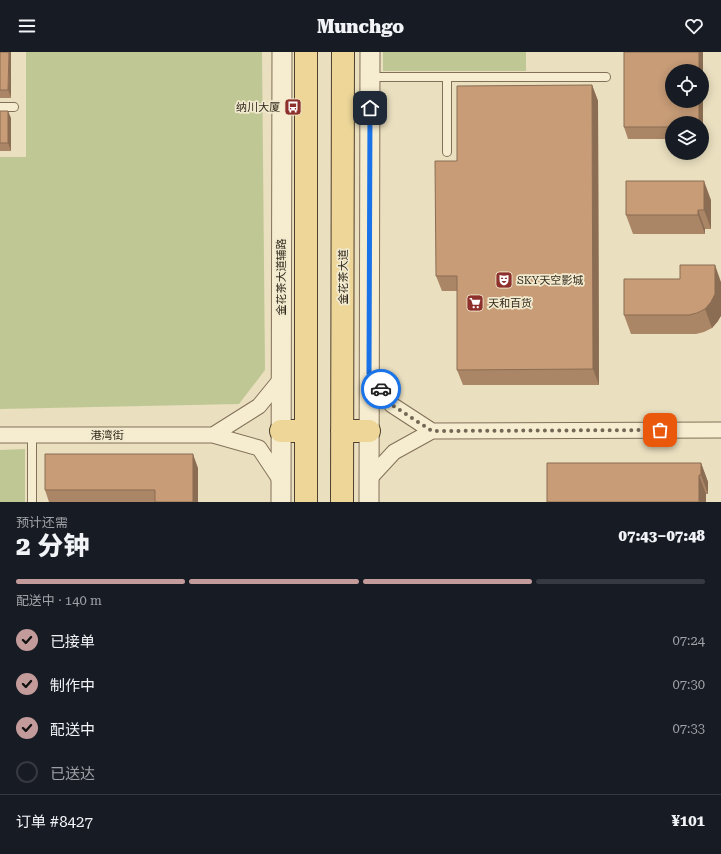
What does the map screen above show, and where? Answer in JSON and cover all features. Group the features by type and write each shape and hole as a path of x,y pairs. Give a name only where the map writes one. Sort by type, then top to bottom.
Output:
{"main road":[{"path":"306,52 306,502"},
{"name":"金花茶大道","path":"342,502 343,52"},
{"path":"281,431 306,431"},
{"path":"342,431 369,431"}],"street":[{"name":"金花茶大道辅路","path":"281,502 282,52"},
{"path":"369,502 370,52"},
{"path":"369,373 392,405 432,431"},
{"path":"214,435 259,406 281,379"},
{"path":"370,478 394,452 432,431 721,430"},
{"name":"港湾街","path":"0,435 214,435 259,448 281,481"}],"lane":[{"path":"370,77 606,77"},
{"path":"446,152 447,77"},
{"path":"0,107 14,107"},
{"path":"32,435 32,502"}],"green space":[{"path":"26,52 262,52 265,370 239,404 0,409 0,157 26,157"},
{"path":"383,52 526,52 526,71 383,71"},
{"path":"25,449 25,502 0,502 0,450"}],"building":[{"path":"0,52 9,52 8,90 0,90"},
{"path":"624,52 699,52 699,64 665,64 665,108 699,108 699,116 665,116 665,127 624,127"},
{"path":"592,85 593,369 457,370 457,276 436,276 435,161 457,161 457,86"},
{"path":"0,111 8,111 8,143 0,143"},
{"path":"626,181 704,181 704,210 698,210 698,215 626,215"},
{"path":"680,265 715,265 715,294 705,309 689,315 624,315 624,279 680,279"},
{"path":"45,454 193,454 193,502 155,502 155,490 45,490"},
{"path":"547,463 701,463 701,475 699,475 699,502 547,502"}],"way so far":[{"path":"381,389 392,405 432,431 660,430"}],"place":[{"name":"纳川大厦","path":"293,107"},
{"name":"SKY天空影城","path":"504,280"},
{"name":"天和百货","path":"475,303"}],"route":[{"path":"370,108 369,373 381,389"}]}
